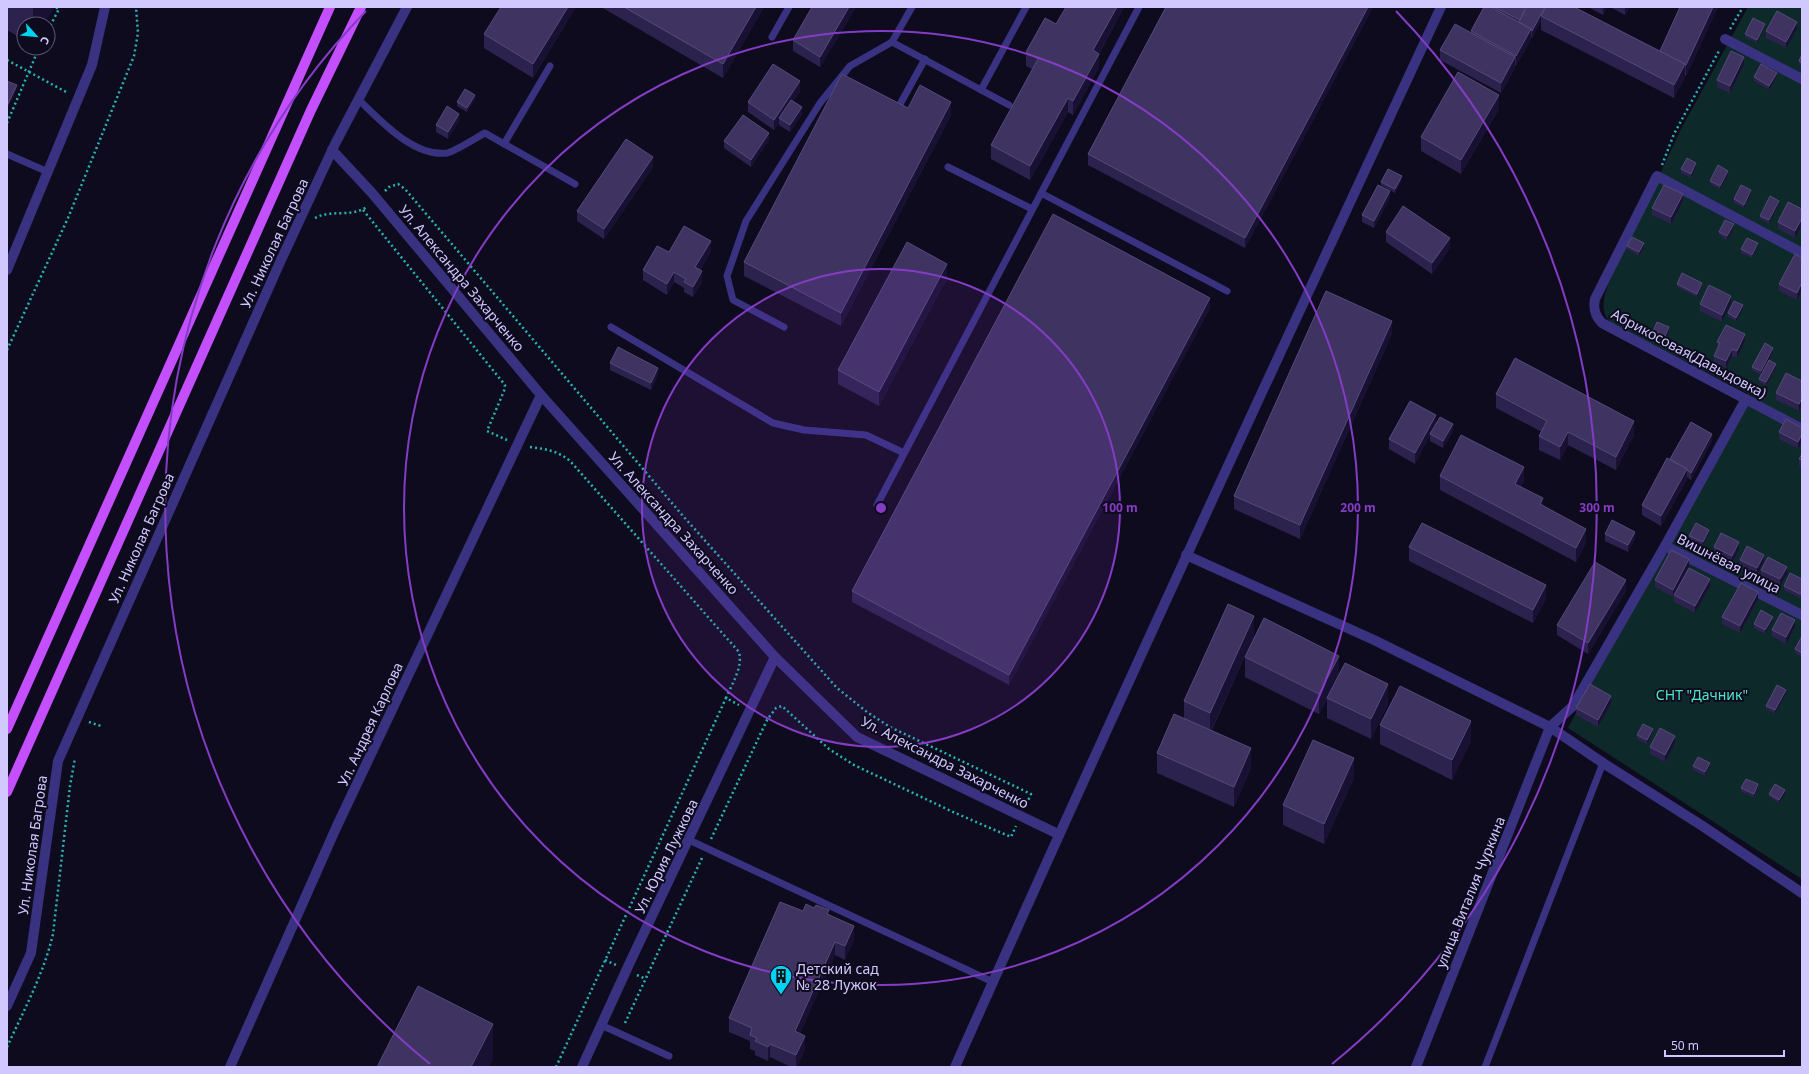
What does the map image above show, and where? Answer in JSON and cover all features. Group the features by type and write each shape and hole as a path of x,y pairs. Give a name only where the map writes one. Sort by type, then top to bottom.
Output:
{"main road":[{"path":"7,729 330,7"},
{"path":"7,792 308,117 361,7"}],"street":[{"path":"7,270 92,64 104,7"},
{"name":"Ул. Николая Багрова","path":"7,1006 31,952 58,761 274,274 332,150 407,7"},
{"path":"955,1067 1058,834 1186,554 1441,7"},
{"path":"1725,39 1802,79"},
{"name":"Ул. Александра Захарченко","path":"332,150 378,199 541,395 775,657 858,737 1058,834"},
{"path":"1657,176 1802,253"},
{"name":"Абрикосовая(Давыдовка)","path":"1657,176 1595,299 1595,312 1602,323 1802,429"},
{"name":"Ул. Андрея Карлова","path":"230,1067 336,828 541,395"},
{"path":"1550,727 1573,706 1666,546 1746,399"},
{"name":"Вишнёвая улица","path":"1666,546 1802,615"},
{"path":"1186,554 1374,640 1550,727 1701,825 1802,893"},
{"name":"Ул. Юрия Лужкова","path":"582,1067 775,657"},
{"name":"улица Виталия Чуркина","path":"1416,1067 1550,727"}],"lane":[{"path":"772,37 789,7"},
{"path":"784,326 733,300 727,276 746,221 820,103 850,66 892,42 912,7"},
{"path":"981,90 1026,7"},
{"path":"877,505 1140,7"},
{"path":"892,42 1009,105"},
{"path":"899,106 924,59"},
{"path":"504,144 550,66"},
{"path":"358,99 394,132 425,152 448,153 485,133 575,184"},
{"path":"7,154 48,172"},
{"path":"948,167 1032,209"},
{"path":"1041,193 1227,291"},
{"path":"612,327 773,423 804,430 866,435 904,453"},
{"path":"1486,1067 1604,763"},
{"path":"689,840 993,982"},
{"path":"602,1025 669,1056"}],"path":[{"path":"55,7 59,9 55,16"},
{"path":"7,350 68,218 134,56 138,33 136,7"},
{"path":"1657,176 1674,134 1743,7"},
{"path":"7,123 35,56"},
{"path":"7,60 78,98"},
{"path":"312,220 317,216 363,210 378,199 389,187 398,184 405,189 683,516 837,688 867,712 890,727 1030,794 1011,837 953,812 854,765 829,749 782,706 776,708 767,720 620,1034"},
{"path":"363,210 505,385 504,391 487,431 517,446 548,450 568,458 739,652 741,659 740,665 726,698 556,1067"},
{"path":"726,698 767,720"}],"green space":[{"name":"СНТ \"Дачник\"","path":"1748,7 1802,7 1802,879 1568,728 1597,673 1667,551 1751,395 1611,323 1604,310 1605,296 1608,285 1681,129"}],"building":[{"path":"501,7 568,7 533,64 484,34"},
{"path":"624,7 756,7 723,64"},
{"path":"812,7 849,7 820,57 793,40"},
{"path":"1066,7 1117,7 1093,50 1099,54 1073,101 1068,98 1030,166 991,145 1038,59 1026,52 1045,18 1056,24"},
{"path":"1166,7 1368,7 1245,238 1088,154"},
{"path":"1484,7 1491,7 1531,29 1516,56 1471,31"},
{"path":"1494,7 1523,7 1525,8 1520,20"},
{"path":"1527,7 1545,7 1532,31 1519,22"},
{"path":"1546,7 1574,7 1685,64 1674,85 1541,16"},
{"path":"1680,7 1713,7 1686,65 1660,51"},
{"path":"1777,11 1797,22 1786,42 1766,31"},
{"path":"1753,18 1765,24 1757,40 1745,34"},
{"path":"1455,24 1515,57 1501,83 1440,50"},
{"path":"1731,51 1744,57 1730,86 1717,80"},
{"path":"1802,54 1802,63 1799,61"},
{"path":"773,64 800,81 774,120 748,102"},
{"path":"1761,64 1777,73 1769,86 1754,77"},
{"path":"1458,72 1499,95 1461,160 1421,137"},
{"path":"842,74 908,108 920,85 951,102 841,313 744,262"},
{"path":"7,81 17,85 7,106"},
{"path":"465,89 475,95 467,108 457,102"},
{"path":"791,100 802,107 790,125 779,118"},
{"path":"447,106 459,114 448,132 436,125"},
{"path":"743,115 769,133 751,160 724,141"},
{"path":"626,139 653,157 604,229 577,211"},
{"path":"1687,158 1696,163 1691,174 1681,169"},
{"path":"1718,165 1728,171 1720,186 1710,181"},
{"path":"1388,169 1402,176 1395,189 1381,182"},
{"path":"1378,185 1390,191 1374,221 1362,215"},
{"path":"1664,185 1683,194 1671,217 1652,208"},
{"path":"1741,185 1751,190 1744,205 1734,199"},
{"path":"1770,196 1779,201 1769,220 1760,216"},
{"path":"1788,202 1802,209 1802,218 1795,231 1778,222"},
{"path":"1403,206 1450,238 1432,263 1386,232"},
{"path":"1053,214 1210,298 1009,675 852,591"},
{"path":"1725,220 1734,224 1727,236 1719,232"},
{"path":"684,226 711,241 695,267 702,271 693,287 684,282 686,279 674,272 667,284 643,270 657,246 669,252"},
{"path":"1632,237 1644,243 1639,252 1627,246"},
{"path":"1747,238 1758,243 1752,255 1741,249"},
{"path":"907,242 947,264 879,392 838,370"},
{"path":"1795,254 1802,258 1802,282 1797,293 1779,284"},
{"path":"1682,273 1702,283 1697,294 1677,284"},
{"path":"1709,285 1731,296 1722,315 1700,304"},
{"path":"1326,291 1392,321 1300,525 1234,496"},
{"path":"1734,301 1743,305 1736,318 1728,313"},
{"path":"1657,322 1669,327 1665,336 1653,331"},
{"path":"1726,325 1745,334 1737,351 1732,349 1726,361 1714,356 1720,343 1717,342"},
{"path":"1765,343 1773,348 1761,371 1752,367"},
{"path":"618,347 658,368 651,383 610,363"},
{"path":"1515,358 1634,421 1616,457 1568,432 1560,447 1539,436 1547,421 1496,394"},
{"path":"1769,360 1776,364 1766,382 1759,379"},
{"path":"1786,373 1802,381 1802,398 1799,404 1776,393"},
{"path":"1410,401 1436,415 1415,453 1389,439"},
{"path":"1440,417 1453,424 1443,441 1430,434"},
{"path":"1786,419 1802,428 1802,434 1798,442 1779,432"},
{"path":"1691,422 1712,434 1691,473 1670,459"},
{"path":"1461,435 1524,467 1515,484 1543,498 1540,504 1586,529 1576,548 1440,476"},
{"path":"1667,458 1687,469 1661,516 1642,505"},
{"path":"1612,520 1635,532 1628,545 1605,534"},
{"path":"1422,523 1546,585 1533,610 1409,547"},
{"path":"1696,523 1709,530 1703,542 1689,536"},
{"path":"1721,533 1739,542 1732,556 1714,547"},
{"path":"1747,546 1764,555 1757,568 1740,560"},
{"path":"1671,550 1689,559 1673,590 1655,580"},
{"path":"1768,557 1787,567 1780,579 1761,570"},
{"path":"1595,562 1626,580 1588,643 1557,625"},
{"path":"1689,568 1710,579 1695,606 1674,595"},
{"path":"1790,573 1802,579 1802,591 1800,594 1784,586"},
{"path":"1741,583 1758,592 1740,626 1722,617"},
{"path":"1228,604 1254,616 1210,713 1184,701"},
{"path":"1761,610 1773,617 1765,630 1754,624"},
{"path":"1781,613 1795,620 1786,637 1772,630"},
{"path":"1264,618 1339,656 1319,694 1245,657"},
{"path":"1802,636 1802,653 1795,649"},
{"path":"1345,663 1388,684 1371,719 1327,698"},
{"path":"1590,684 1611,696 1598,720 1576,708"},
{"path":"1777,685 1786,690 1775,710 1766,706"},
{"path":"1400,686 1471,721 1452,760 1380,725"},
{"path":"1174,714 1251,748 1234,787 1157,753"},
{"path":"1643,724 1653,729 1647,740 1637,735"},
{"path":"1660,728 1675,736 1665,755 1650,747"},
{"path":"1313,740 1354,758 1324,824 1283,805"},
{"path":"1698,757 1710,763 1705,772 1693,766"},
{"path":"1746,779 1758,784 1754,794 1741,788"},
{"path":"1775,784 1785,790 1779,800 1769,794"},
{"name":"Детский сад № 28 Лужок","path":"780,902 803,911 806,904 814,908 816,905 829,910 827,914 854,926 845,946 835,942 795,1031 805,1036 796,1055 770,1044 768,1047 755,1041 757,1038 750,1035 752,1028 729,1018"},
{"path":"418,986 493,1024 471,1067 377,1067"}],"place":[{"name":"Детский сад № 28 Лужок","path":"781,996"}]}
